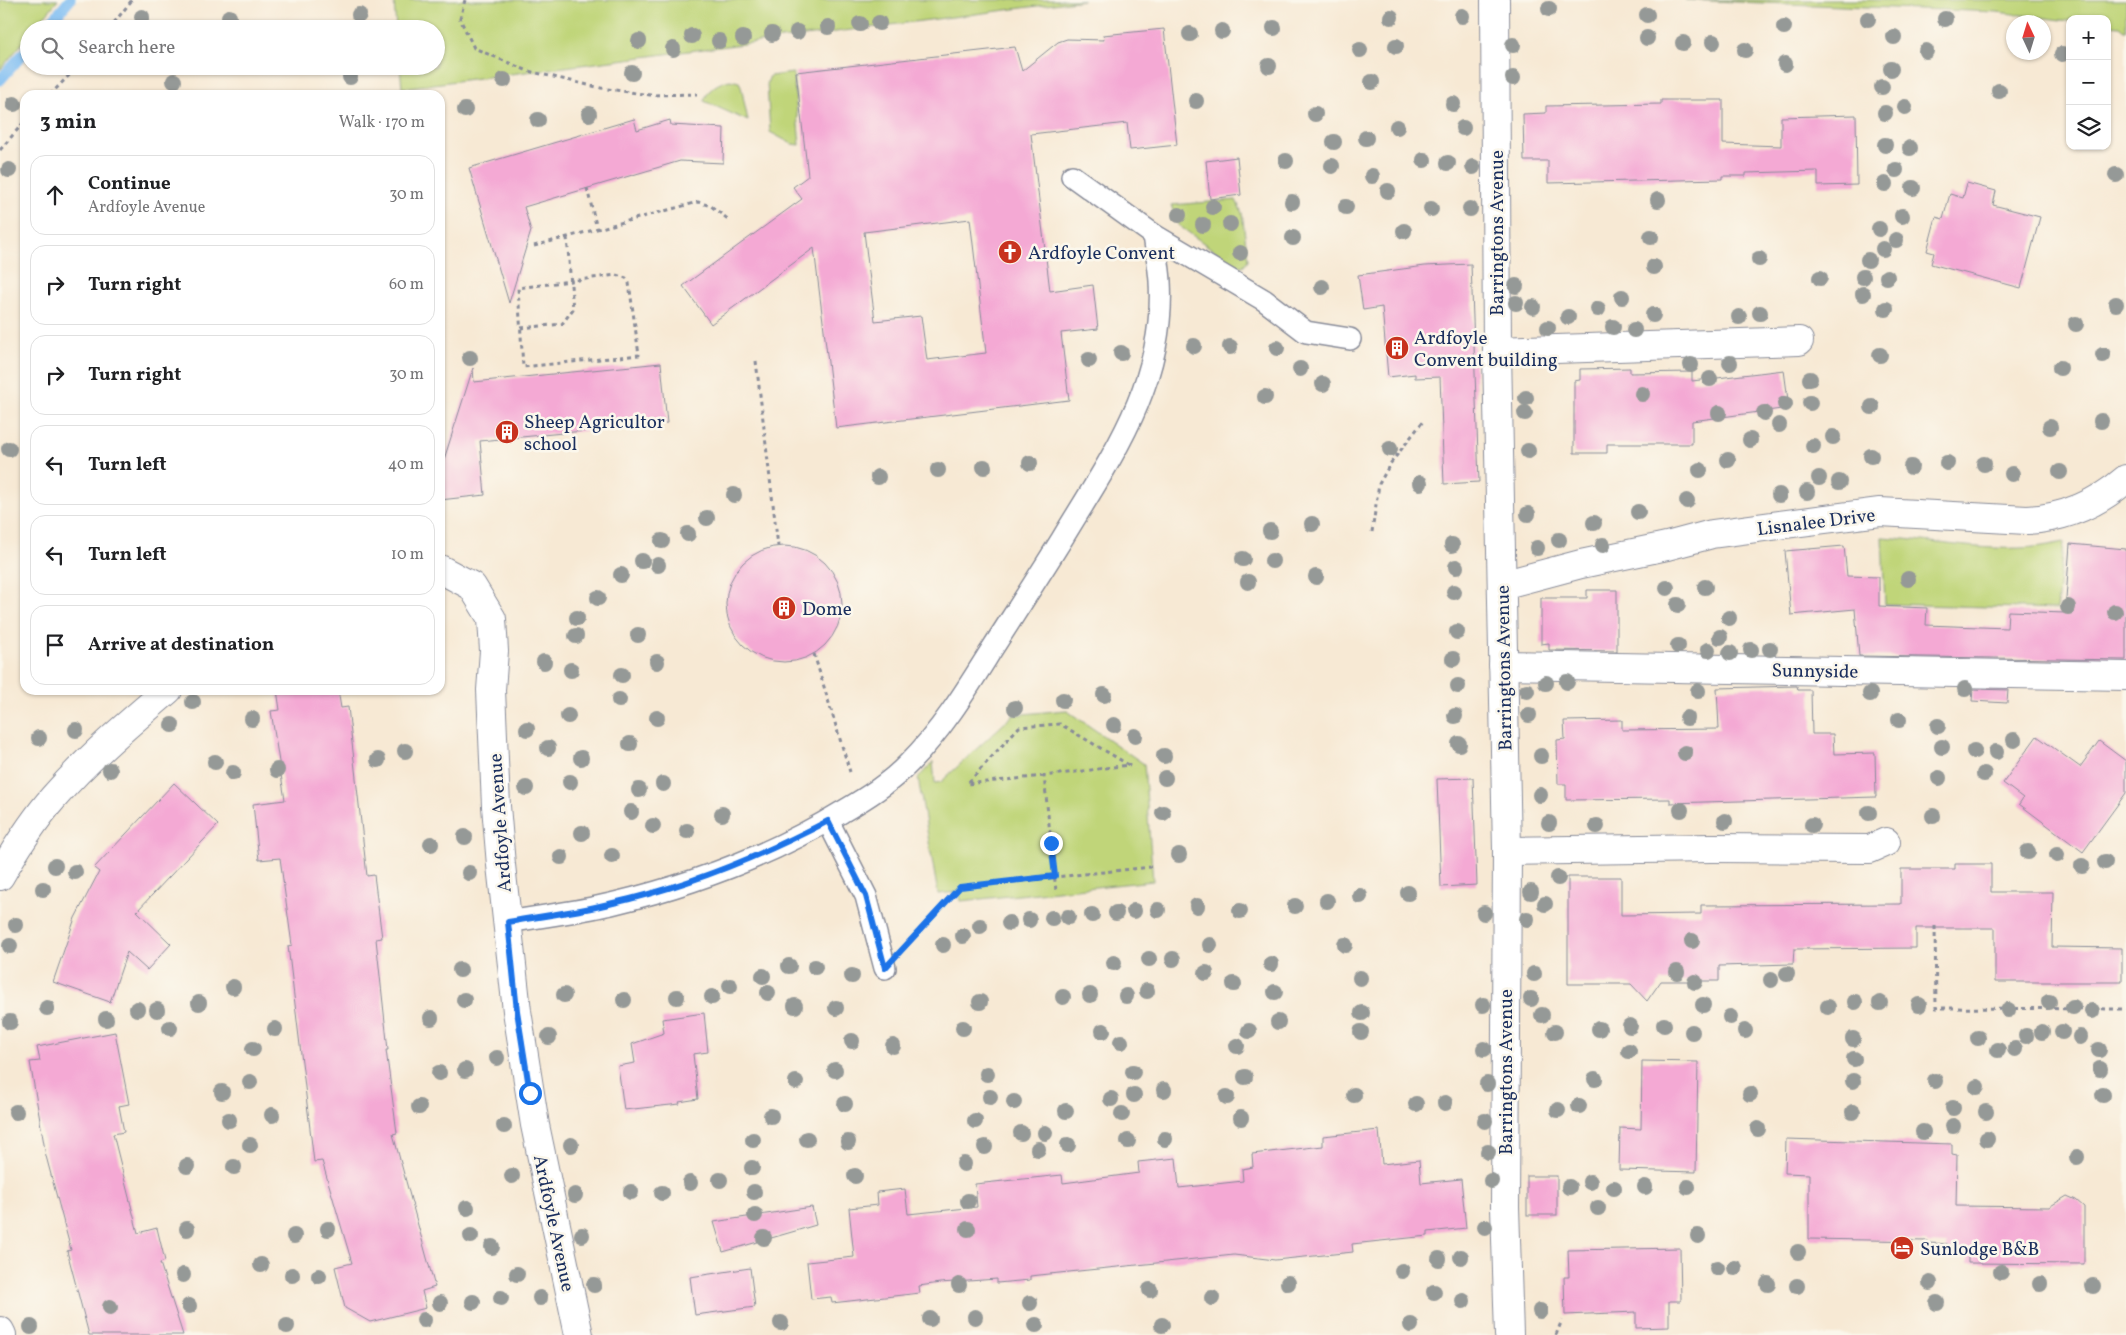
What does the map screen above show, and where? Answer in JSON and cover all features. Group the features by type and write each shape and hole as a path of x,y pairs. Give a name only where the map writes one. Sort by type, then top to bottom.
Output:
{"street":[{"name":"Barringtons Avenue","path":"1495,0 1497,351 1506,851 1505,1207 1509,1335"},
{"path":"1497,351 1799,341"},
{"name":"Lisnalee Drive","path":"1502,585 1581,564 1667,546 1712,534 1880,512 2027,520 2050,519 2088,506 2126,479"},
{"name":"Ardfoyle Avenue","path":"445,572 472,586 492,618 494,651 491,690 496,806 517,1011 535,1125 579,1335"},
{"name":"Sunnyside","path":"1503,665 1943,671 2126,676"},
{"path":"0,876 24,836 54,797 115,736 162,695"},
{"path":"1506,851 1712,848 1870,849 1886,842"},
{"path":"0,1331 2,1335"}],"lane":[{"path":"1072,176 1154,234 1264,300 1306,332 1350,339"},
{"path":"508,922 608,904 696,880 764,852 828,821 886,783 909,764 938,731 963,695 1052,555 1130,426 1143,393 1157,338 1160,283 1154,234"},
{"path":"828,821 866,896 885,968"}],"path":[{"path":"116,20 132,0"},
{"path":"465,0 460,19 474,48 528,71 602,88 650,95 696,94"},
{"path":"55,90 69,75"},
{"path":"0,150 20,127"},
{"path":"587,188 597,229"},
{"path":"534,246 698,202 710,206 729,220"},
{"path":"520,328 562,324 573,309 567,237"},
{"path":"616,275 626,278 629,283 639,355 522,367 518,288 571,282 616,275"},
{"path":"756,361 778,546"},
{"path":"1372,532 1379,484 1390,464 1424,420"},
{"path":"814,654 859,802"},
{"path":"1060,724 1129,766 1082,771 1044,776 967,784 1019,727 1060,724"},
{"path":"1044,776 1056,891"},
{"path":"885,968 960,887 1151,866"},
{"path":"1934,926 1936,1008 2126,1009"},
{"path":"1556,1335 1562,1320"}],"green space":[{"path":"0,0 58,0 41,20 20,20 20,46 0,70"},
{"path":"394,0 1084,0 402,88 401,75 445,75 445,20 395,20"},
{"path":"1685,0 2126,0 2126,31 2120,26 2111,25 2111,15 2066,15 2066,21 2051,19 2051,15 2021,15 1997,12"},
{"path":"793,73 800,145 792,144 770,132 767,83 770,76"},
{"path":"730,80 739,82 741,86 748,121 704,101 714,87"},
{"path":"1236,200 1242,213 1248,260 1243,266 1236,266 1178,225 1171,205"},
{"path":"1882,537 1996,548 2041,546 2063,542 2057,609 1885,604"},
{"path":"1066,710 1144,764 1153,881 961,901 959,892 938,894 918,778 933,762 935,783 941,782 1013,715"}],"building":[{"path":"1164,29 1177,145 1130,150 1127,123 1031,134 1050,291 1093,285 1098,329 1061,333 1069,400 836,428 814,248 711,324 683,286 802,199 793,187 808,176 796,72 1015,47 1022,71 1058,42 1067,39 1104,40 1103,35","holes":["970,219 986,353 927,360 921,316 875,321 864,232"]},
{"path":"1661,100 1723,100 1723,144 1781,146 1781,117 1856,115 1857,185 1818,186 1818,171 1746,173 1746,176 1722,176 1722,179 1548,183 1548,161 1524,161 1523,114 1546,113 1546,106 1661,104"},
{"path":"634,119 637,130 670,120 671,125 724,128 723,163 680,161 524,207 531,231 509,303 469,168"},
{"path":"1237,157 1241,195 1210,199 1206,161"},
{"path":"1967,183 1996,191 1993,205 2040,217 2021,288 1931,264 1934,253 1927,251 1936,217 1943,219 1950,194 1963,198"},
{"path":"1471,264 1479,482 1444,484 1440,377 1415,378 1415,374 1388,377 1382,307 1363,310 1358,275 1425,266"},
{"name":"Sheep Agricultor school","path":"661,363 667,423 480,441 485,495 445,499 445,456 473,368 474,382"},
{"path":"1630,368 1630,373 1692,372 1692,381 1784,370 1789,408 1692,421 1692,444 1607,444 1607,453 1574,453 1574,381 1580,380 1580,369"},
{"path":"2070,544 2126,549 2126,660 1859,656 1855,609 1791,615 1785,551 1844,546 1847,576 1879,577 1879,606 1927,608 1926,625 2007,628 2008,611 2065,613"},
{"name":"Dome","path":"784,546 806,551 825,563 837,582 842,604 837,626 825,645 806,657 784,662 762,657 743,645 731,626 726,604 731,582 743,563 762,551"},
{"path":"1587,590 1617,590 1617,651 1549,650 1549,643 1541,644 1541,598 1587,598"},
{"path":"1797,686 1798,690 1811,690 1812,734 1833,734 1834,754 1875,753 1876,797 1670,803 1670,799 1566,800 1566,784 1558,784 1557,740 1565,739 1564,721 1622,720 1622,730 1719,729 1717,688"},
{"path":"1973,689 2008,690 2007,703 1972,701"},
{"path":"278,695 339,695 341,708 348,707 367,876 374,875 382,938 376,939 388,1050 386,1050 397,1133 393,1134 435,1287 422,1291 426,1308 370,1322 345,1308 335,1267 352,1263 322,1161 314,1162 288,946 292,945 280,858 259,860 253,804 285,800 271,711 280,710"},
{"path":"2037,736 2080,767 2099,741 2126,761 2126,793 2083,852 2019,804 2023,798 2003,783"},
{"path":"1473,778 1477,885 1441,887 1437,779"},
{"path":"174,783 218,825 137,911 171,944 147,970 127,952 110,1002 53,982 75,918 99,872 94,868"},
{"path":"1955,864 1991,864 1991,892 2053,892 2052,947 2122,948 2122,982 1995,982 1995,928 1916,928 1916,948 1794,949 1793,964 1719,966 1719,981 1661,981 1647,1001 1631,984 1568,984 1568,877 1621,877 1621,915 1701,914 1701,905 1901,904 1901,869 1955,869"},
{"path":"704,1013 708,1052 693,1054 698,1099 679,1102 680,1104 624,1110 618,1066 635,1063 632,1044 664,1033 662,1019"},
{"path":"115,1032 129,1104 119,1106 124,1132 113,1134 138,1233 157,1228 165,1261 160,1263 183,1335 89,1335 67,1251 71,1250 46,1156 30,1062 40,1061 37,1047"},
{"path":"1642,1061 1698,1062 1696,1172 1619,1170 1620,1128 1641,1129"},
{"path":"1379,1130 1382,1164 1419,1160 1421,1183 1461,1179 1466,1228 1428,1232 1428,1236 1352,1244 1353,1252 1275,1260 1234,1255 1030,1276 1030,1280 997,1283 997,1279 940,1283 919,1286 920,1293 832,1303 831,1297 811,1299 807,1262 854,1257 849,1208 878,1205 877,1192 905,1189 908,1214 977,1207 975,1184 1062,1175 1063,1183 1139,1173 1138,1162 1176,1158 1179,1188 1243,1181 1242,1169 1253,1167 1252,1154 1323,1146 1323,1136"},
{"path":"1786,1139 1952,1144 1952,1154 1957,1155 1956,1206 2049,1207 2067,1196 2076,1200 2084,1207 2084,1264 1968,1263 1968,1254 1947,1254 1947,1244 1928,1243 1928,1241 1809,1239 1809,1174 1785,1173"},
{"path":"1527,1176 1557,1176 1557,1215 1527,1215"},
{"path":"812,1207 816,1225 723,1252 714,1222"},
{"path":"1680,1248 1681,1301 1669,1301 1669,1327 1636,1328 1636,1312 1565,1315 1564,1277 1569,1277 1568,1250"},
{"path":"750,1268 755,1307 695,1315 690,1277"}],"waterway":[{"path":"53,20 70,0"},
{"path":"0,80 20,57"}],"place":[{"name":"Ardfoyle Convent","path":"1010,252"},
{"name":"Ardfoyle Convent building","path":"1397,348"},
{"name":"Sheep Agricultor school","path":"507,432"},
{"name":"Dome","path":"784,608"},
{"name":"Sunlodge B&B","path":"1902,1248"}],"route":[{"path":"530,1093 517,1011 508,922 608,904 696,880 764,852 828,821 866,896 885,968 960,887 1055,876 1051,843"}]}
